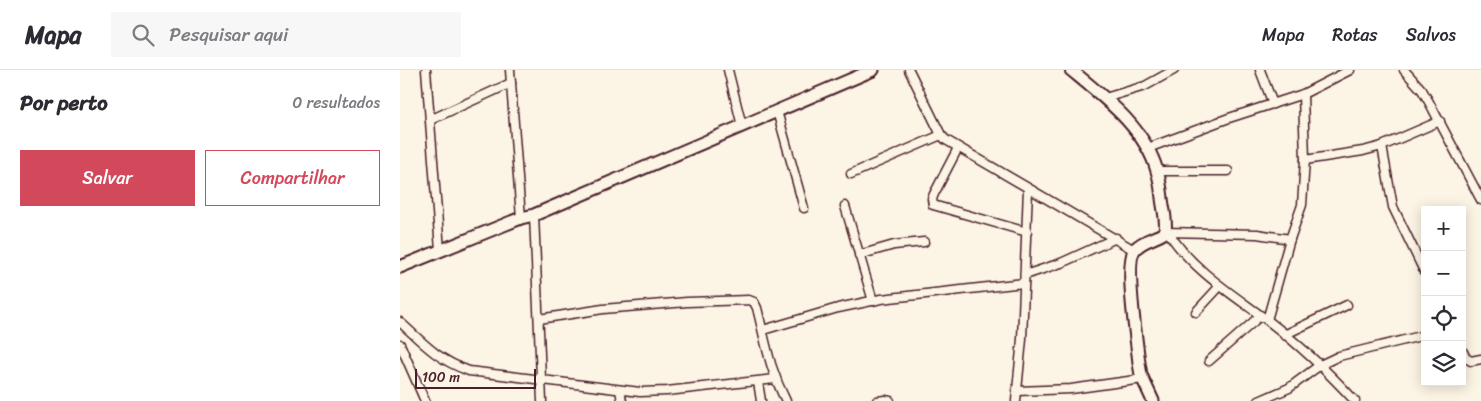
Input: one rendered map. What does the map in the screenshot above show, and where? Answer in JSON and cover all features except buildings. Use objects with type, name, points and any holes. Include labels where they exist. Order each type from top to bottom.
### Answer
[{"type":"street","points":[[426,70],[440,250]]},
{"type":"street","points":[[510,70],[521,218]]},
{"type":"street","points":[[728,70],[742,126]]},
{"type":"street","points":[[400,267],[521,218],[534,215],[873,70]]},
{"type":"street","points":[[909,70],[941,135],[958,148],[1134,250]]},
{"type":"street","points":[[1072,70],[1105,98],[1133,127],[1148,148],[1157,170],[1167,232],[1192,262],[1320,365],[1355,401]]},
{"type":"street","points":[[1105,98],[1145,86],[1174,70]]},
{"type":"street","points":[[1260,70],[1274,104]]},
{"type":"street","points":[[1148,148],[1210,124],[1303,94],[1350,70]]},
{"type":"street","points":[[1404,70],[1422,90],[1481,200]]},
{"type":"street","points":[[430,120],[511,83]]},
{"type":"street","points":[[1209,361],[1263,318],[1302,205],[1305,160],[1303,94]]},
{"type":"street","points":[[777,111],[804,208]]},
{"type":"street","points":[[1305,160],[1363,151],[1382,146],[1440,121]]},
{"type":"street","points":[[851,174],[941,135]]},
{"type":"street","points":[[1382,146],[1393,207],[1421,265]]},
{"type":"street","points":[[958,148],[934,194],[933,204],[1027,232]]},
{"type":"street","points":[[1157,170],[1228,171]]},
{"type":"street","points":[[1016,401],[1022,339],[1028,189]]},
{"type":"street","points":[[845,206],[873,301]]},
{"type":"street","points":[[534,215],[542,401]]},
{"type":"street","points":[[1153,401],[1143,379],[1139,363],[1130,268],[1134,250],[1142,243],[1167,232],[1257,234],[1290,239]]},
{"type":"street","points":[[1025,275],[1075,257],[1116,238]]},
{"type":"street","points":[[859,255],[894,245],[924,242]]},
{"type":"street","points":[[763,330],[800,318],[873,301],[1024,283]]},
{"type":"street","points":[[1196,312],[1220,286]]},
{"type":"street","points":[[539,318],[603,309],[687,302],[749,300],[754,302],[757,308],[763,330],[766,353],[775,379],[786,401]]},
{"type":"street","points":[[1284,335],[1347,305]]},
{"type":"street","points":[[400,322],[430,352],[459,368],[469,371],[620,390],[667,391],[775,379]]},
{"type":"street","points":[[1259,401],[1289,388],[1320,365],[1340,356],[1421,336]]},
{"type":"street","points":[[400,344],[425,401]]},
{"type":"street","points":[[1466,358],[1471,361],[1481,359]]},
{"type":"street","points":[[1017,391],[1072,389],[1143,379]]},
{"type":"street","points":[[758,382],[761,401]]},
{"type":"street","points":[[620,390],[622,401]]},
{"type":"street","points":[[876,401],[890,401]]}]
